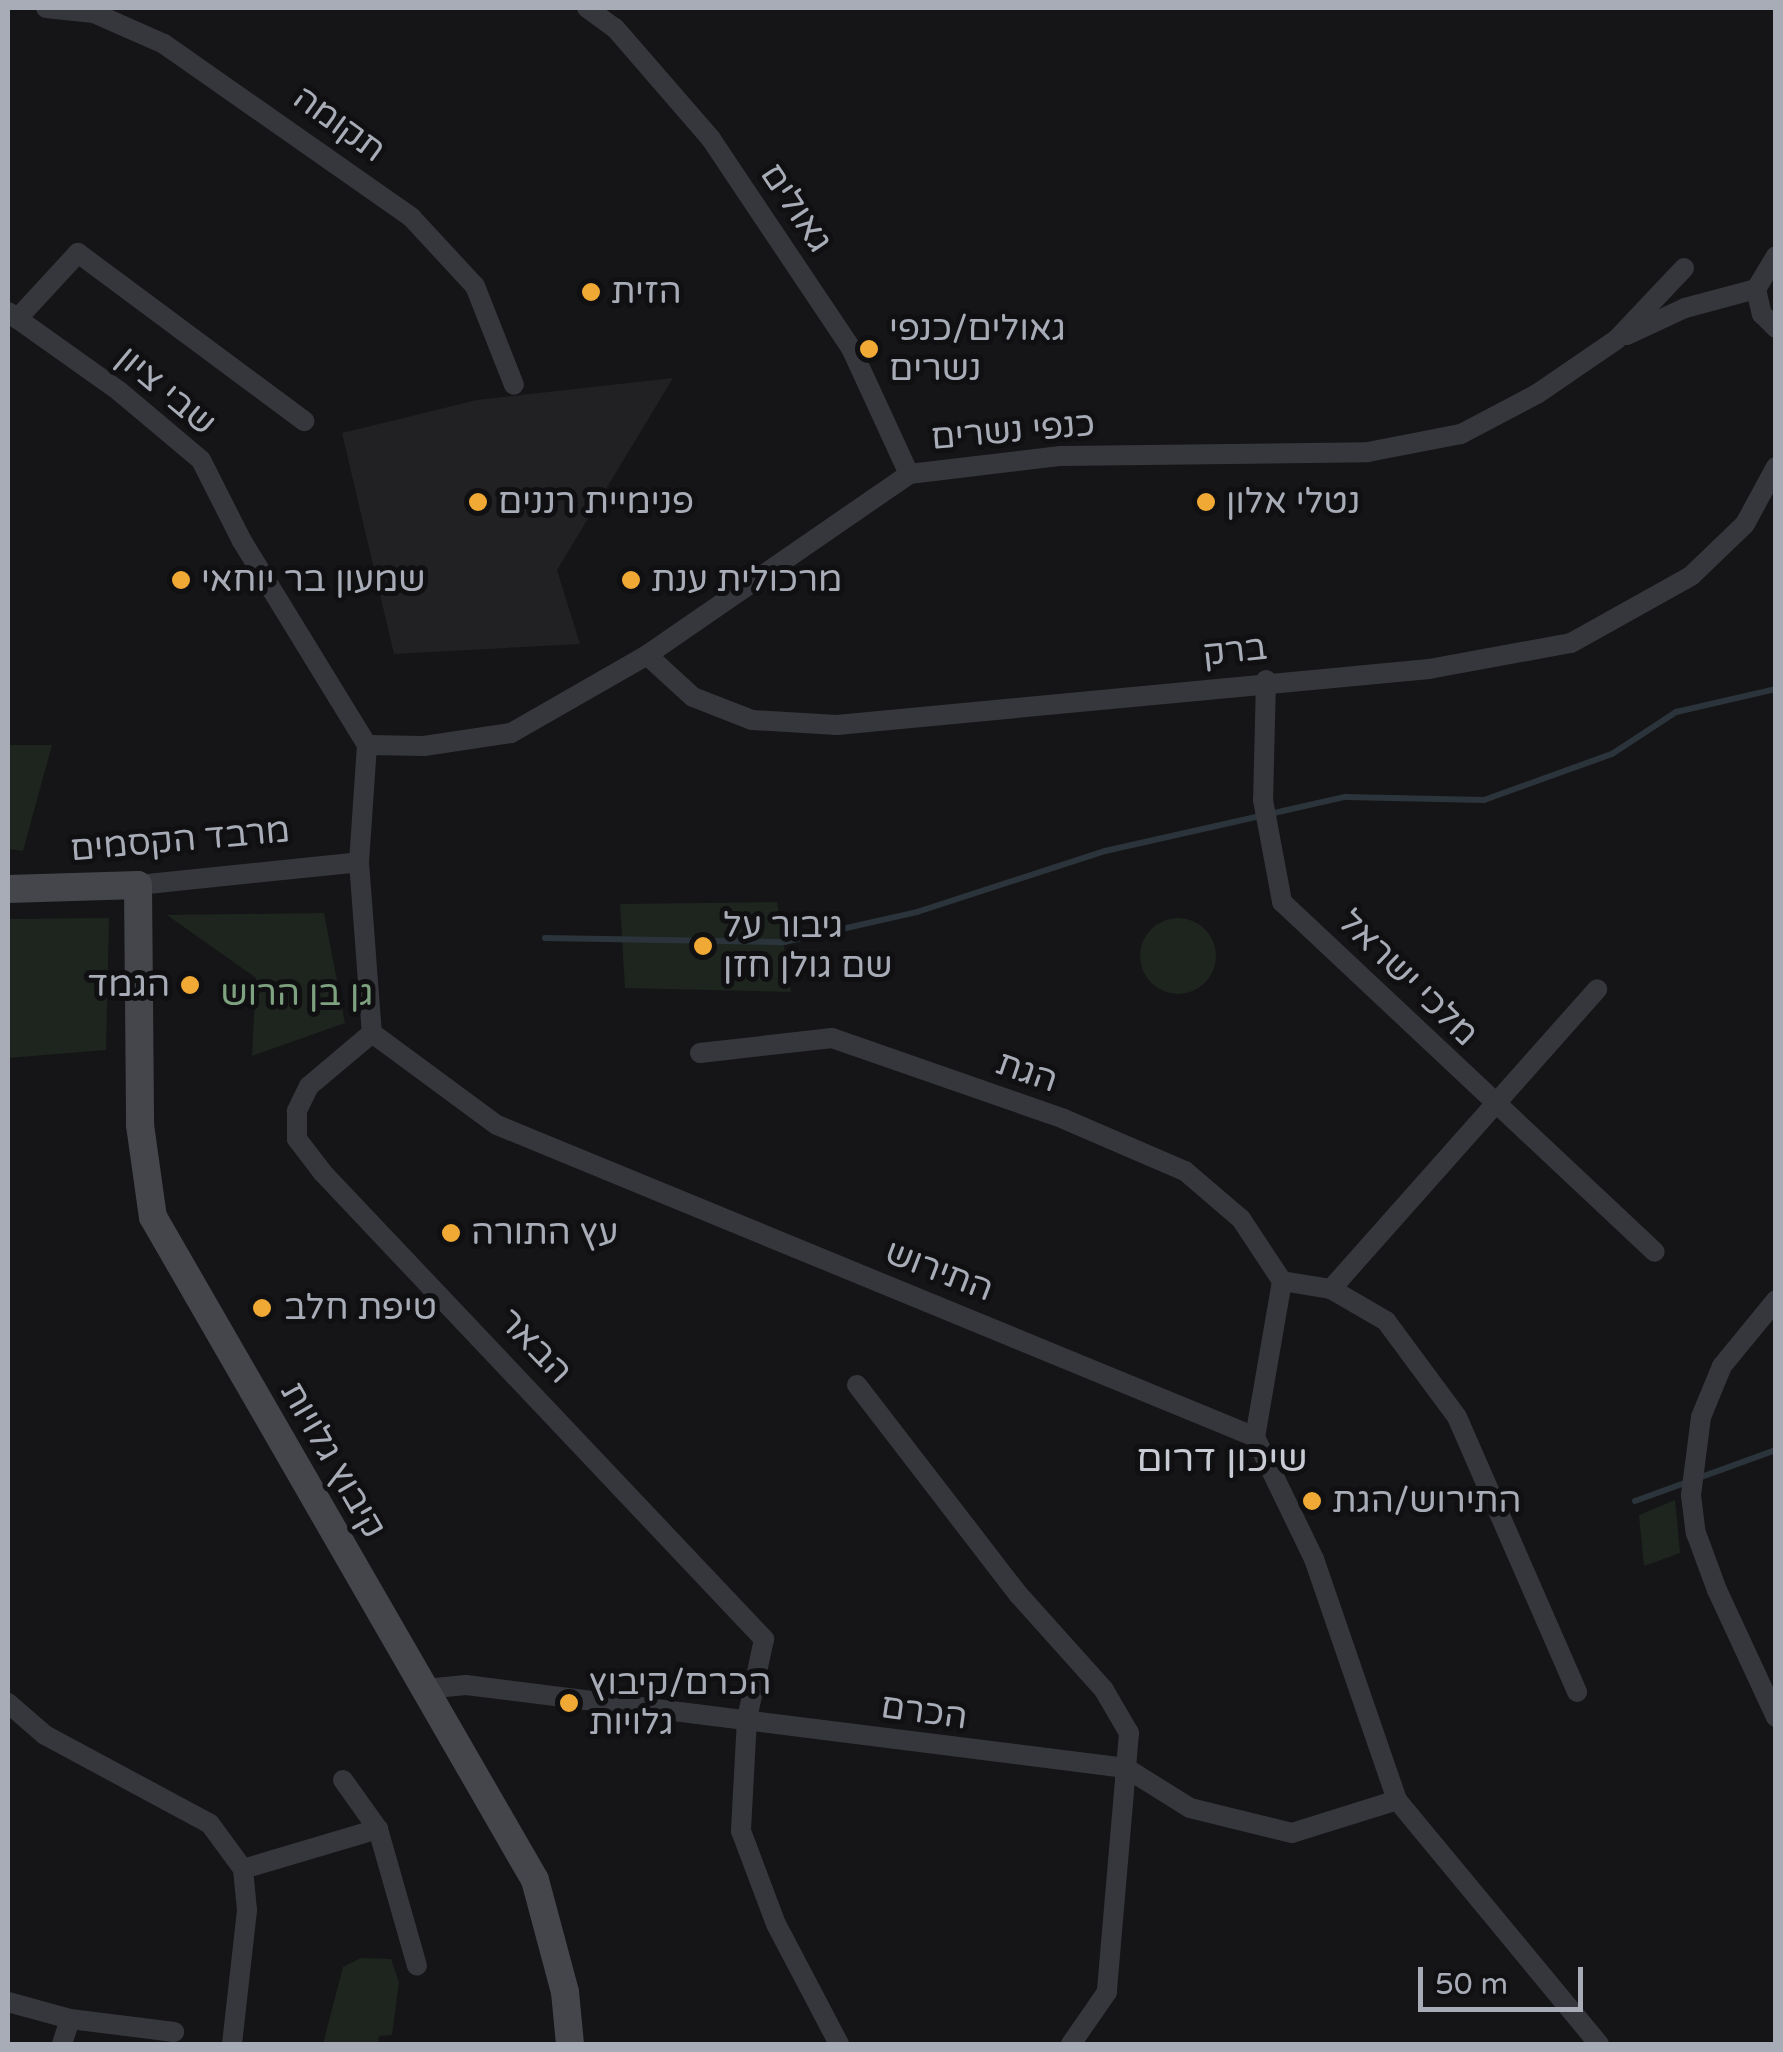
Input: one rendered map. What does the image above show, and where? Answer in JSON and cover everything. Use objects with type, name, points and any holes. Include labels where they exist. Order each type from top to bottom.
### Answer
[{"type":"street","name":"תקומה","points":[[46,8],[94,13],[164,44],[411,218],[475,286],[514,385]]},
{"type":"street","name":"גאולים","points":[[587,8],[614,28],[711,140],[851,348],[908,474]]},
{"type":"street","name":"שבי ציון","points":[[304,422],[78,253],[12,316],[119,390],[202,460],[242,541],[367,745]]},
{"type":"street","points":[[1616,340],[1684,308],[1756,289],[1776,256]]},
{"type":"street","name":"כנפי נשרים","points":[[367,745],[424,746],[511,734],[647,655],[908,474],[1061,456],[1368,452],[1461,434],[1537,394],[1616,340],[1684,268]]},
{"type":"street","points":[[1756,289],[1762,314],[1776,328]]},
{"type":"street","name":"ברק","points":[[647,655],[693,698],[752,720],[837,725],[1266,680],[1429,668],[1571,644],[1691,576],[1745,524],[1776,466]]},
{"type":"street","name":"מלכי ישראל","points":[[1266,680],[1263,800],[1282,902],[1654,1252]]},
{"type":"street","points":[[367,745],[359,862],[372,1034]]},
{"type":"street","name":"מרבד הקסמים","points":[[8,889],[138,885],[359,862]]},
{"type":"street","name":"קיבוץ גלויות","points":[[138,885],[140,1124],[153,1218],[534,1880],[565,1992],[570,2044]]},
{"type":"street","points":[[1331,1289],[1491,1102],[1598,989]]},
{"type":"street","name":"התירוש","points":[[372,1034],[497,1125],[1255,1436]]},
{"type":"street","name":"הבאר","points":[[372,1034],[309,1086],[297,1111],[298,1139],[322,1173],[764,1639],[747,1719]]},
{"type":"street","name":"הגת","points":[[700,1053],[832,1038],[1064,1118],[1185,1171],[1241,1219],[1282,1281]]},
{"type":"street","points":[[1578,1692],[1458,1418],[1386,1321],[1331,1289],[1282,1281],[1255,1436],[1314,1558],[1397,1800],[1599,2044]]},
{"type":"street","points":[[1776,1300],[1722,1366],[1701,1417],[1691,1495],[1696,1533],[1717,1590],[1776,1717]]},
{"type":"street","points":[[857,1386],[1018,1594],[1104,1690],[1129,1733],[1107,1992],[1071,2044]]},
{"type":"street","name":"הכרם","points":[[425,1690],[466,1684],[1126,1768],[1190,1808],[1292,1833],[1397,1800]]},
{"type":"street","points":[[8,1703],[45,1735],[210,1824],[243,1869],[246,1910],[232,2044]]},
{"type":"street","points":[[747,1719],[741,1832],[776,1924],[839,2044]]},
{"type":"street","points":[[343,1780],[378,1829],[418,1966]]},
{"type":"street","points":[[243,1869],[378,1829]]},
{"type":"street","points":[[8,2002],[70,2019],[174,2032]]},
{"type":"street","points":[[62,2044],[70,2019]]},
{"type":"shaded area","name":"פנימיית רננים","points":[[673,378],[557,570],[580,644],[394,654],[342,433],[477,400]]},
{"type":"green space","points":[[8,745],[52,745],[23,851],[8,849]]},
{"type":"green space","name":"גיבור על שם גולן חזן","points":[[777,902],[791,992],[625,988],[620,904]]},
{"type":"green space","name":"גן בן הרוש","points":[[324,913],[345,1023],[252,1056],[256,978],[167,915]]},
{"type":"green space","points":[[109,918],[106,1050],[8,1058],[8,919]]},
{"type":"green space","points":[[1178,918],[1193,920],[1205,929],[1214,941],[1214,971],[1205,983],[1193,992],[1178,994],[1163,992],[1151,983],[1142,971],[1140,956],[1142,941],[1151,929],[1163,920]]},
{"type":"green space","points":[[1675,1500],[1680,1553],[1644,1566],[1639,1515]]},
{"type":"green space","points":[[361,1958],[391,1959],[399,1982],[392,2035],[379,2036],[378,2044],[323,2044],[343,1967]]},
{"type":"waterway","points":[[545,938],[784,942],[917,912],[1105,851],[1345,797],[1484,800],[1612,754],[1676,712],[1776,689]]},
{"type":"waterway","points":[[1635,1501],[1776,1450]]},
{"type":"place","name":"הזית","points":[[591,292]]},
{"type":"place","name":"גאולים/כנפי נשרים","points":[[869,349]]},
{"type":"place","name":"פנימיית רננים","points":[[478,502]]},
{"type":"place","name":"נטלי אלון","points":[[1206,502]]},
{"type":"place","name":"שמעון בר יוחאי","points":[[181,580]]},
{"type":"place","name":"מרכולית ענת","points":[[631,580]]},
{"type":"place","name":"גיבור על שם גולן חזן","points":[[703,946]]},
{"type":"place","name":"הגמד","points":[[190,985]]},
{"type":"place","name":"עץ התורה","points":[[451,1233]]},
{"type":"place","name":"טיפת חלב","points":[[262,1308]]},
{"type":"place","name":"התירוש/הגת","points":[[1312,1501]]},
{"type":"place","name":"הכרם/קיבוץ גלויות","points":[[569,1703]]},
{"type":"district","name":"שיכון דרום","points":[[1222,1460]]}]
